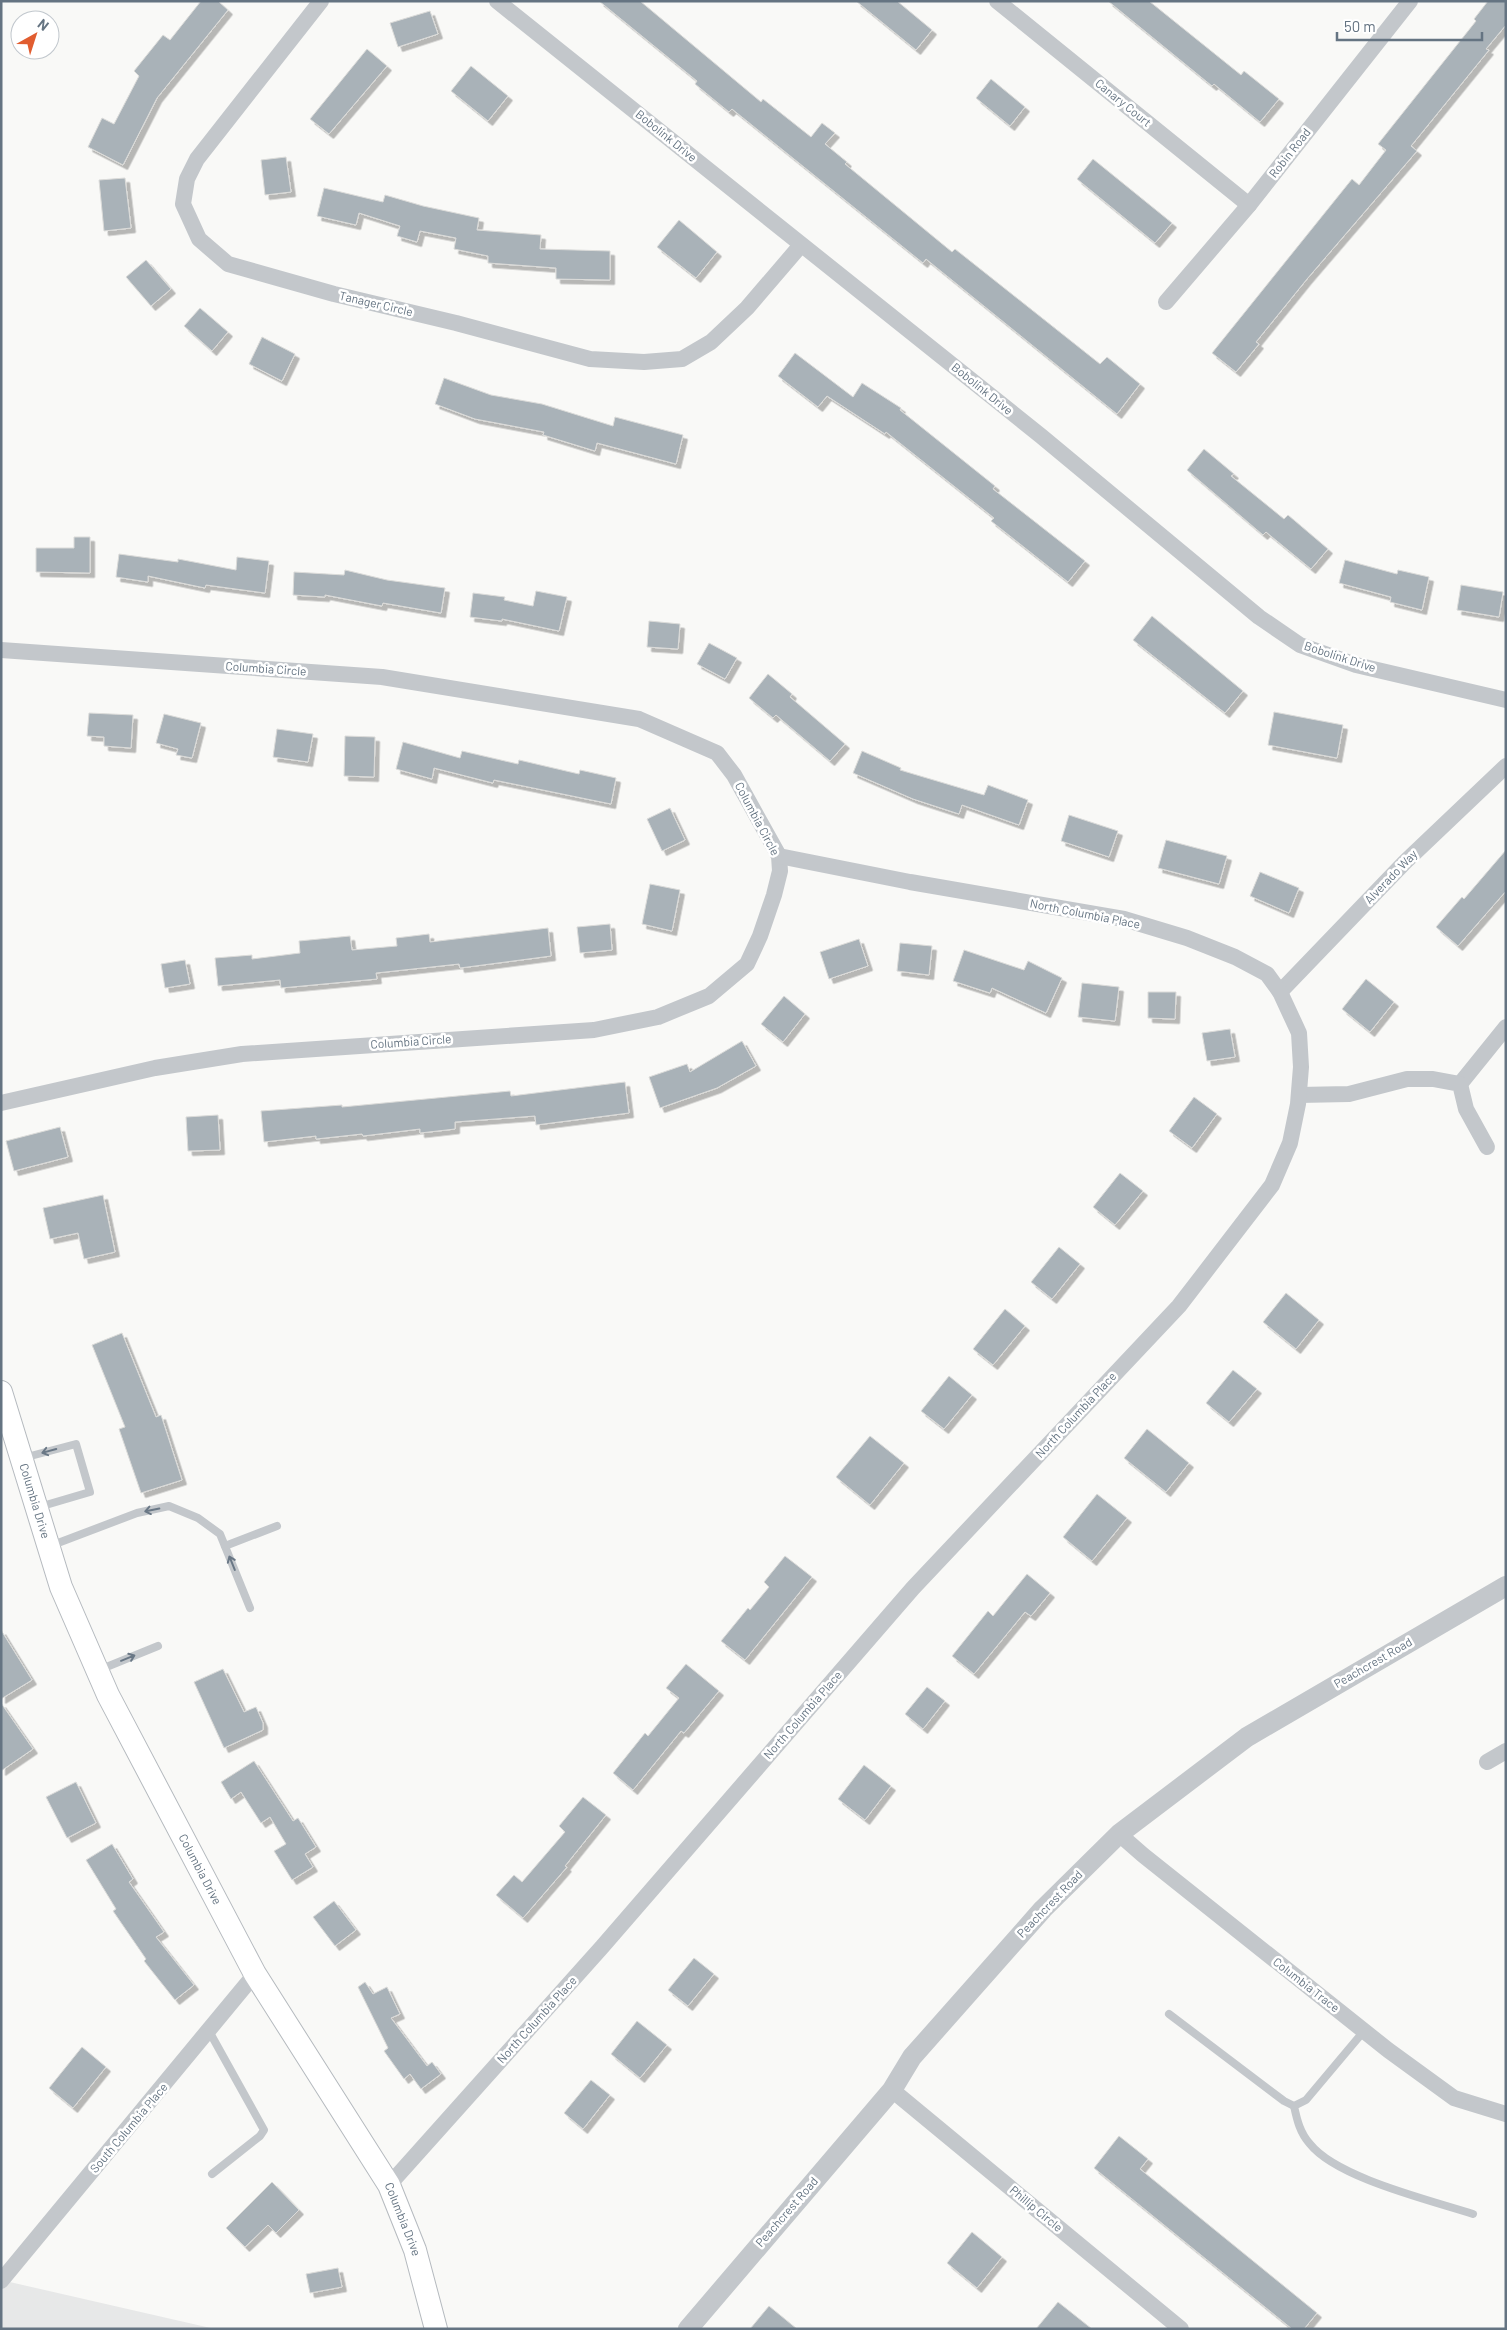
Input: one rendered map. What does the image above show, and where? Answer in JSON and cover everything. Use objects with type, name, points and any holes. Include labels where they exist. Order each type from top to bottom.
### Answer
[{"type":"main road","name":"Columbia Drive","points":[[1,1393],[61,1587],[108,1695],[255,1974],[389,2185],[415,2250],[436,2329]]},
{"type":"street","name":"Tanager Circle","points":[[321,1],[197,159],[187,179],[183,204],[199,239],[228,264],[334,294],[456,323],[590,359],[644,362],[682,360],[711,342],[747,308],[801,245]]},
{"type":"street","name":"Bobolink Drive","points":[[497,1],[1041,436],[1259,616],[1300,645],[1356,665],[1506,700]]},
{"type":"street","name":"Canary Court","points":[[996,1],[1249,205]]},
{"type":"street","name":"Robin Road","points":[[1166,302],[1249,205],[1410,1]]},
{"type":"street","name":"Columbia Circle","points":[[1,650],[382,678],[639,719],[717,753],[734,775],[779,856],[780,871],[760,936],[747,964],[709,996],[658,1017],[594,1030],[242,1054],[154,1068],[1,1103]]},
{"type":"street","name":"Alverado Way","points":[[1280,992],[1405,862],[1506,766]]},
{"type":"street","name":"North Columbia Place","points":[[389,2185],[602,1947],[913,1588],[1180,1306],[1272,1185],[1290,1143],[1299,1095],[1301,1067],[1299,1033],[1280,992],[1267,974],[1235,957],[1187,938],[1124,919],[910,882],[779,856]]},
{"type":"street","points":[[1460,1084],[1506,1027]]},
{"type":"street","points":[[1299,1095],[1349,1094],[1408,1079],[1433,1079],[1460,1084]]},
{"type":"street","points":[[1460,1084],[1466,1109],[1487,1147]]},
{"type":"street","name":"Peachcrest Road","points":[[688,2329],[892,2090],[912,2057],[1043,1908],[1119,1834],[1247,1737],[1506,1586]]},
{"type":"street","points":[[1487,1762],[1506,1751]]},
{"type":"street","name":"Columbia Trace","points":[[1119,1834],[1364,2031],[1454,2098],[1506,2114]]},
{"type":"street","name":"South Columbia Place","points":[[1,2280],[255,1974]]},
{"type":"street","name":"Phillip Circle","points":[[892,2090],[1181,2329]]},
{"type":"lane","points":[[22,1458],[76,1444],[90,1492],[37,1508]]},
{"type":"lane","points":[[49,1547],[137,1513],[169,1506],[198,1518],[220,1534],[250,1608]]},
{"type":"lane","points":[[225,1546],[277,1526]]},
{"type":"lane","points":[[98,1670],[158,1646]]},
{"type":"lane","points":[[1169,2014],[1284,2101],[1294,2106]]},
{"type":"lane","points":[[209,2031],[264,2130],[260,2136],[212,2174]]},
{"type":"lane","points":[[1294,2106],[1306,2100],[1364,2031]]},
{"type":"lane","points":[[1294,2106],[1298,2126],[1310,2144],[1325,2159],[1372,2182],[1473,2214]]},
{"type":"shaded area","points":[[1,2280],[215,2329],[1,2329]]},
{"type":"building","points":[[201,1],[218,1],[228,10],[157,98],[123,165],[88,147],[102,118],[114,124],[139,76],[134,71],[163,35],[170,40]]},
{"type":"building","points":[[599,1],[640,1],[761,102],[763,99],[811,137],[822,123],[835,133],[825,144],[847,162],[845,164],[952,252],[955,249],[1100,364],[1107,357],[1140,384],[1117,414],[926,259],[923,263],[732,109],[729,112],[695,84],[697,81]]},
{"type":"building","points":[[856,1],[897,1],[932,30],[916,50]]},
{"type":"building","points":[[1108,1],[1149,1],[1241,75],[1244,71],[1279,99],[1260,122],[1214,84],[1212,86]]},
{"type":"building","points":[[1488,1],[1506,1],[1506,25],[1486,49],[1489,50],[1411,146],[1417,151],[1307,279],[1256,342],[1259,344],[1236,372],[1212,353],[1352,179],[1359,185],[1386,150],[1378,144],[1476,21],[1474,19]]},
{"type":"building","points":[[430,11],[438,34],[398,47],[390,23]]},
{"type":"building","points":[[367,49],[387,66],[329,134],[310,119]]},
{"type":"building","points":[[471,66],[508,96],[488,121],[451,91]]},
{"type":"building","points":[[991,79],[1025,107],[1010,126],[976,98]]},
{"type":"building","points":[[286,157],[291,192],[265,195],[261,160]]},
{"type":"building","points":[[1093,159],[1172,223],[1155,243],[1077,179]]},
{"type":"building","points":[[125,178],[131,228],[104,231],[99,180]]},
{"type":"building","points":[[324,188],[383,202],[385,195],[423,206],[479,218],[477,230],[541,235],[540,249],[610,251],[610,280],[556,279],[556,268],[488,263],[488,256],[454,249],[456,238],[420,231],[417,242],[397,236],[400,226],[359,213],[356,225],[317,216]]},
{"type":"building","points":[[679,220],[717,252],[696,278],[657,247]]},
{"type":"building","points":[[146,260],[171,289],[151,306],[126,277]]},
{"type":"building","points":[[200,308],[228,332],[212,351],[184,326]]},
{"type":"building","points":[[262,337],[295,354],[282,381],[249,364]]},
{"type":"building","points":[[795,353],[853,397],[862,383],[901,408],[900,410],[995,486],[993,489],[1085,561],[1068,582],[991,521],[994,518],[886,432],[885,434],[827,396],[818,407],[778,376]]},
{"type":"building","points":[[444,378],[491,395],[542,404],[613,426],[615,417],[683,435],[676,464],[597,443],[595,451],[543,435],[544,432],[475,419],[435,404]]},
{"type":"building","points":[[1204,449],[1234,474],[1231,476],[1284,519],[1288,515],[1328,549],[1311,569],[1266,532],[1263,535],[1187,470]]},
{"type":"building","points":[[74,537],[90,537],[90,573],[36,572],[36,548],[74,548]]},
{"type":"building","points":[[119,554],[178,562],[178,559],[236,570],[237,557],[269,561],[265,593],[206,585],[205,588],[148,576],[148,582],[116,577]]},
{"type":"building","points":[[1345,560],[1397,574],[1398,570],[1429,577],[1422,610],[1390,602],[1391,597],[1339,583]]},
{"type":"building","points":[[345,570],[387,580],[445,588],[441,613],[383,603],[382,606],[325,595],[325,597],[293,595],[294,572],[344,575]]},
{"type":"building","points":[[1461,585],[1503,592],[1499,617],[1457,610]]},
{"type":"building","points":[[536,591],[567,597],[559,631],[502,619],[502,621],[470,617],[473,593],[505,597],[504,600],[533,606]]},
{"type":"building","points":[[1152,616],[1243,691],[1225,713],[1133,640]]},
{"type":"building","points":[[649,621],[680,624],[678,649],[647,647]]},
{"type":"building","points":[[709,643],[737,658],[725,679],[697,664]]},
{"type":"building","points":[[768,674],[792,694],[790,697],[845,744],[830,761],[776,715],[773,718],[749,698]]},
{"type":"building","points":[[1274,712],[1343,725],[1337,758],[1268,745]]},
{"type":"building","points":[[89,713],[133,715],[131,748],[104,746],[104,737],[87,736]]},
{"type":"building","points":[[164,714],[201,723],[192,758],[176,755],[178,749],[156,743]]},
{"type":"building","points":[[277,729],[313,734],[308,762],[273,757]]},
{"type":"building","points":[[345,736],[375,737],[374,777],[344,776]]},
{"type":"building","points":[[403,742],[460,758],[462,751],[518,764],[519,760],[579,774],[580,770],[616,778],[611,804],[494,780],[493,783],[434,768],[432,779],[396,769]]},
{"type":"building","points":[[862,751],[901,768],[900,770],[984,795],[988,785],[1028,800],[1019,825],[962,805],[959,814],[913,799],[853,773]]},
{"type":"building","points":[[670,808],[685,840],[662,851],[647,819]]},
{"type":"building","points":[[1069,815],[1118,831],[1109,857],[1061,841]]},
{"type":"building","points":[[1166,840],[1227,856],[1219,884],[1158,868]]},
{"type":"building","points":[[1506,850],[1506,891],[1458,946],[1436,927],[1462,897],[1464,899]]},
{"type":"building","points":[[1260,872],[1299,888],[1289,913],[1250,896]]},
{"type":"building","points":[[650,884],[680,890],[672,931],[642,924]]},
{"type":"building","points":[[610,924],[612,950],[580,953],[577,927]]},
{"type":"building","points":[[548,928],[551,956],[460,968],[459,964],[376,973],[377,979],[281,988],[280,980],[218,986],[215,958],[252,955],[252,959],[300,953],[299,941],[350,936],[352,950],[397,946],[396,938],[429,934],[430,942]]},
{"type":"building","points":[[859,939],[868,966],[829,979],[820,952]]},
{"type":"building","points":[[900,943],[932,946],[929,975],[897,971]]},
{"type":"building","points":[[964,950],[1024,970],[1028,961],[1062,978],[1046,1013],[992,988],[990,993],[953,981]]},
{"type":"building","points":[[185,960],[190,984],[165,988],[161,964]]},
{"type":"building","points":[[1366,979],[1394,1002],[1370,1032],[1342,1009]]},
{"type":"building","points":[[1082,983],[1119,987],[1115,1021],[1078,1017]]},
{"type":"building","points":[[1148,992],[1176,992],[1175,1019],[1148,1018]]},
{"type":"building","points":[[784,996],[805,1014],[783,1042],[761,1024]]},
{"type":"building","points":[[1230,1029],[1235,1057],[1207,1061],[1202,1033]]},
{"type":"building","points":[[742,1041],[756,1066],[717,1088],[660,1108],[649,1077],[687,1064],[690,1072]]},
{"type":"building","points":[[625,1082],[629,1113],[536,1125],[535,1116],[455,1122],[455,1129],[420,1133],[420,1129],[363,1136],[362,1134],[316,1139],[316,1136],[264,1142],[261,1111],[342,1105],[342,1107],[510,1091],[511,1096]]},
{"type":"building","points":[[1194,1097],[1217,1114],[1192,1148],[1169,1131]]},
{"type":"building","points":[[218,1115],[220,1150],[188,1151],[186,1117]]},
{"type":"building","points":[[60,1127],[68,1157],[14,1171],[6,1141]]},
{"type":"building","points":[[1120,1173],[1143,1191],[1115,1225],[1093,1207]]},
{"type":"building","points":[[103,1195],[115,1252],[84,1259],[78,1233],[50,1239],[43,1208]]},
{"type":"building","points":[[1059,1247],[1080,1264],[1052,1299],[1031,1282]]},
{"type":"building","points":[[1286,1293],[1319,1320],[1296,1349],[1263,1322]]},
{"type":"building","points":[[1005,1309],[1025,1326],[993,1365],[973,1349]]},
{"type":"building","points":[[122,1333],[156,1417],[161,1415],[182,1480],[141,1493],[119,1429],[125,1427],[92,1345]]},
{"type":"building","points":[[1233,1370],[1257,1389],[1229,1422],[1206,1403]]},
{"type":"building","points":[[949,1376],[972,1395],[944,1429],[921,1411]]},
{"type":"building","points":[[1147,1429],[1189,1463],[1166,1492],[1124,1458]]},
{"type":"building","points":[[870,1436],[904,1463],[870,1505],[836,1477]]},
{"type":"building","points":[[1097,1494],[1127,1518],[1092,1561],[1063,1537]]},
{"type":"building","points":[[785,1556],[812,1577],[745,1660],[721,1641],[748,1608],[750,1610],[769,1587],[764,1582]]},
{"type":"building","points":[[1027,1574],[1050,1593],[1031,1616],[1025,1612],[974,1674],[952,1656],[988,1611],[993,1616]]},
{"type":"building","points":[[1,1630],[32,1680],[1,1699]]},
{"type":"building","points":[[686,1664],[719,1691],[684,1733],[681,1731],[633,1790],[613,1773],[645,1733],[648,1736],[679,1698],[666,1688]]},
{"type":"building","points":[[223,1669],[244,1712],[256,1707],[263,1723],[263,1730],[224,1748],[194,1682]]},
{"type":"building","points":[[927,1687],[945,1701],[923,1729],[905,1714]]},
{"type":"building","points":[[1,1703],[33,1749],[1,1771]]},
{"type":"building","points":[[254,1761],[293,1821],[298,1818],[316,1847],[305,1854],[313,1867],[292,1880],[274,1851],[286,1844],[270,1817],[261,1823],[241,1792],[231,1799],[221,1782]]},
{"type":"building","points":[[864,1765],[891,1786],[865,1820],[838,1799]]},
{"type":"building","points":[[76,1782],[96,1823],[67,1838],[46,1797]]},
{"type":"building","points":[[583,1797],[606,1815],[565,1866],[567,1867],[523,1918],[496,1895],[514,1875],[522,1882],[565,1832],[559,1826]]},
{"type":"building","points":[[112,1844],[133,1879],[129,1882],[164,1932],[156,1937],[194,1985],[175,2000],[144,1961],[146,1959],[113,1911],[116,1909],[86,1860]]},
{"type":"building","points":[[334,1901],[356,1930],[335,1946],[313,1917]]},
{"type":"building","points":[[694,1958],[714,1974],[688,2006],[668,1990]]},
{"type":"building","points":[[365,1982],[373,1994],[387,1987],[400,2014],[391,2018],[427,2066],[432,2062],[441,2074],[421,2089],[410,2074],[404,2079],[384,2051],[388,2048],[358,1987]]},
{"type":"building","points":[[637,2021],[667,2045],[640,2078],[611,2054]]},
{"type":"building","points":[[82,2047],[106,2067],[73,2108],[49,2088]]},
{"type":"building","points":[[591,2080],[610,2095],[583,2129],[564,2113]]},
{"type":"building","points":[[1119,2136],[1148,2159],[1140,2169],[1317,2313],[1304,2329],[1292,2329],[1094,2168]]},
{"type":"building","points":[[272,2182],[299,2210],[276,2233],[268,2225],[245,2247],[226,2228]]},
{"type":"building","points":[[972,2232],[1002,2257],[977,2288],[947,2263]]},
{"type":"building","points":[[338,2268],[342,2287],[310,2293],[306,2274]]},
{"type":"building","points":[[1058,2302],[1092,2329],[1036,2329]]},
{"type":"building","points":[[769,2306],[797,2329],[750,2329]]}]
